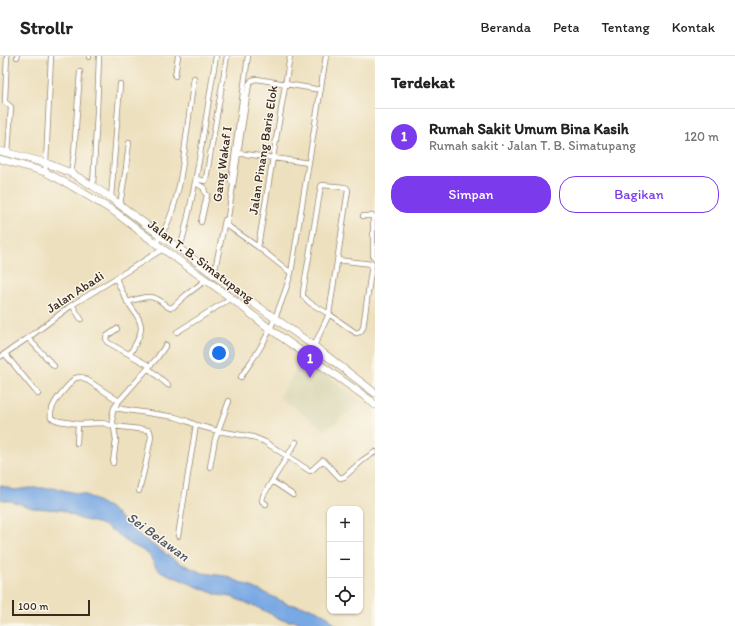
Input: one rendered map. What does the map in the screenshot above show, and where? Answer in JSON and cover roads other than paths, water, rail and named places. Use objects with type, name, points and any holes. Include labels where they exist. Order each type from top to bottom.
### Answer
[{"type":"main road","name":"Jalan T. B. Simatupang","points":[[0,151],[46,163],[71,173],[93,186],[314,346],[375,393]]},
{"type":"main road","name":"Jalan T. B. Simatupang","points":[[0,159],[45,172],[76,188],[115,212],[231,298],[270,329],[375,405]]},
{"type":"street","points":[[7,56],[5,102],[11,107],[8,153]]},
{"type":"street","points":[[45,172],[51,56]]},
{"type":"street","points":[[93,186],[98,112],[99,56]]},
{"type":"street","points":[[175,76],[178,56]]},
{"type":"street","points":[[180,249],[196,181],[216,56]]},
{"type":"street","points":[[196,181],[205,181],[206,179],[227,56]]},
{"type":"street","name":"Gang Wakaf I","points":[[214,275],[224,224],[248,56]]},
{"type":"street","name":"Jalan Pinang Baris Elok","points":[[258,247],[290,56]]},
{"type":"street","points":[[241,377],[260,348],[275,319],[291,274],[326,56]]},
{"type":"street","points":[[71,173],[74,153],[80,72]]},
{"type":"street","points":[[156,243],[161,236],[174,208],[182,173],[194,78]]},
{"type":"street","points":[[291,274],[258,247],[229,228],[227,223],[249,84],[254,79],[257,79],[321,90]]},
{"type":"street","points":[[111,198],[120,84]]},
{"type":"street","points":[[120,205],[129,143]]},
{"type":"street","points":[[238,153],[309,163]]},
{"type":"street","points":[[196,181],[204,188],[207,195],[201,222]]},
{"type":"street","points":[[314,346],[329,314],[337,260],[348,190],[344,187],[322,185],[303,296],[310,303],[329,314],[356,333],[360,332],[363,328],[372,264],[337,260]]},
{"type":"street","points":[[363,216],[374,216],[373,256],[375,258]]},
{"type":"street","name":"Jalan Abadi","points":[[0,357],[72,305],[163,248]]},
{"type":"street","points":[[116,278],[127,302],[138,319],[141,329],[130,354]]},
{"type":"street","points":[[127,302],[152,297],[170,308],[206,280]]},
{"type":"street","points":[[177,332],[231,298]]},
{"type":"street","points":[[72,305],[81,319]]},
{"type":"street","points":[[117,329],[107,336],[107,342],[130,354],[149,367],[168,385]]},
{"type":"street","points":[[28,338],[54,366]]},
{"type":"street","points":[[113,463],[116,440],[112,416],[114,408],[157,358],[166,344]]},
{"type":"street","points":[[5,354],[38,394]]},
{"type":"street","points":[[119,401],[84,378],[75,378],[62,392],[50,415],[54,420],[78,424],[103,423],[113,426],[150,431],[151,437],[139,492]]},
{"type":"street","points":[[210,467],[212,449],[229,401]]},
{"type":"street","points":[[114,408],[175,417],[218,431],[253,437],[266,442],[310,471],[322,460],[325,461],[339,477],[342,478],[375,452]]},
{"type":"street","points":[[77,443],[78,424]]},
{"type":"street","points":[[178,536],[196,425]]},
{"type":"street","points":[[266,504],[262,501],[262,498],[296,442]]},
{"type":"street","points":[[272,481],[294,495]]},
{"type":"water","name":"Sei Belawan","points":[[0,485],[14,490],[53,488],[86,495],[110,508],[144,539],[182,564],[203,573],[225,576],[288,604],[316,610],[326,615],[337,626],[308,626],[296,621],[282,620],[261,609],[232,597],[218,595],[205,590],[160,571],[149,555],[128,543],[115,532],[103,525],[80,519],[62,510],[33,508],[0,499]]},
{"type":"place","name":"Rumah Sakit Umum Bina Kasih","points":[[310,378]]}]
